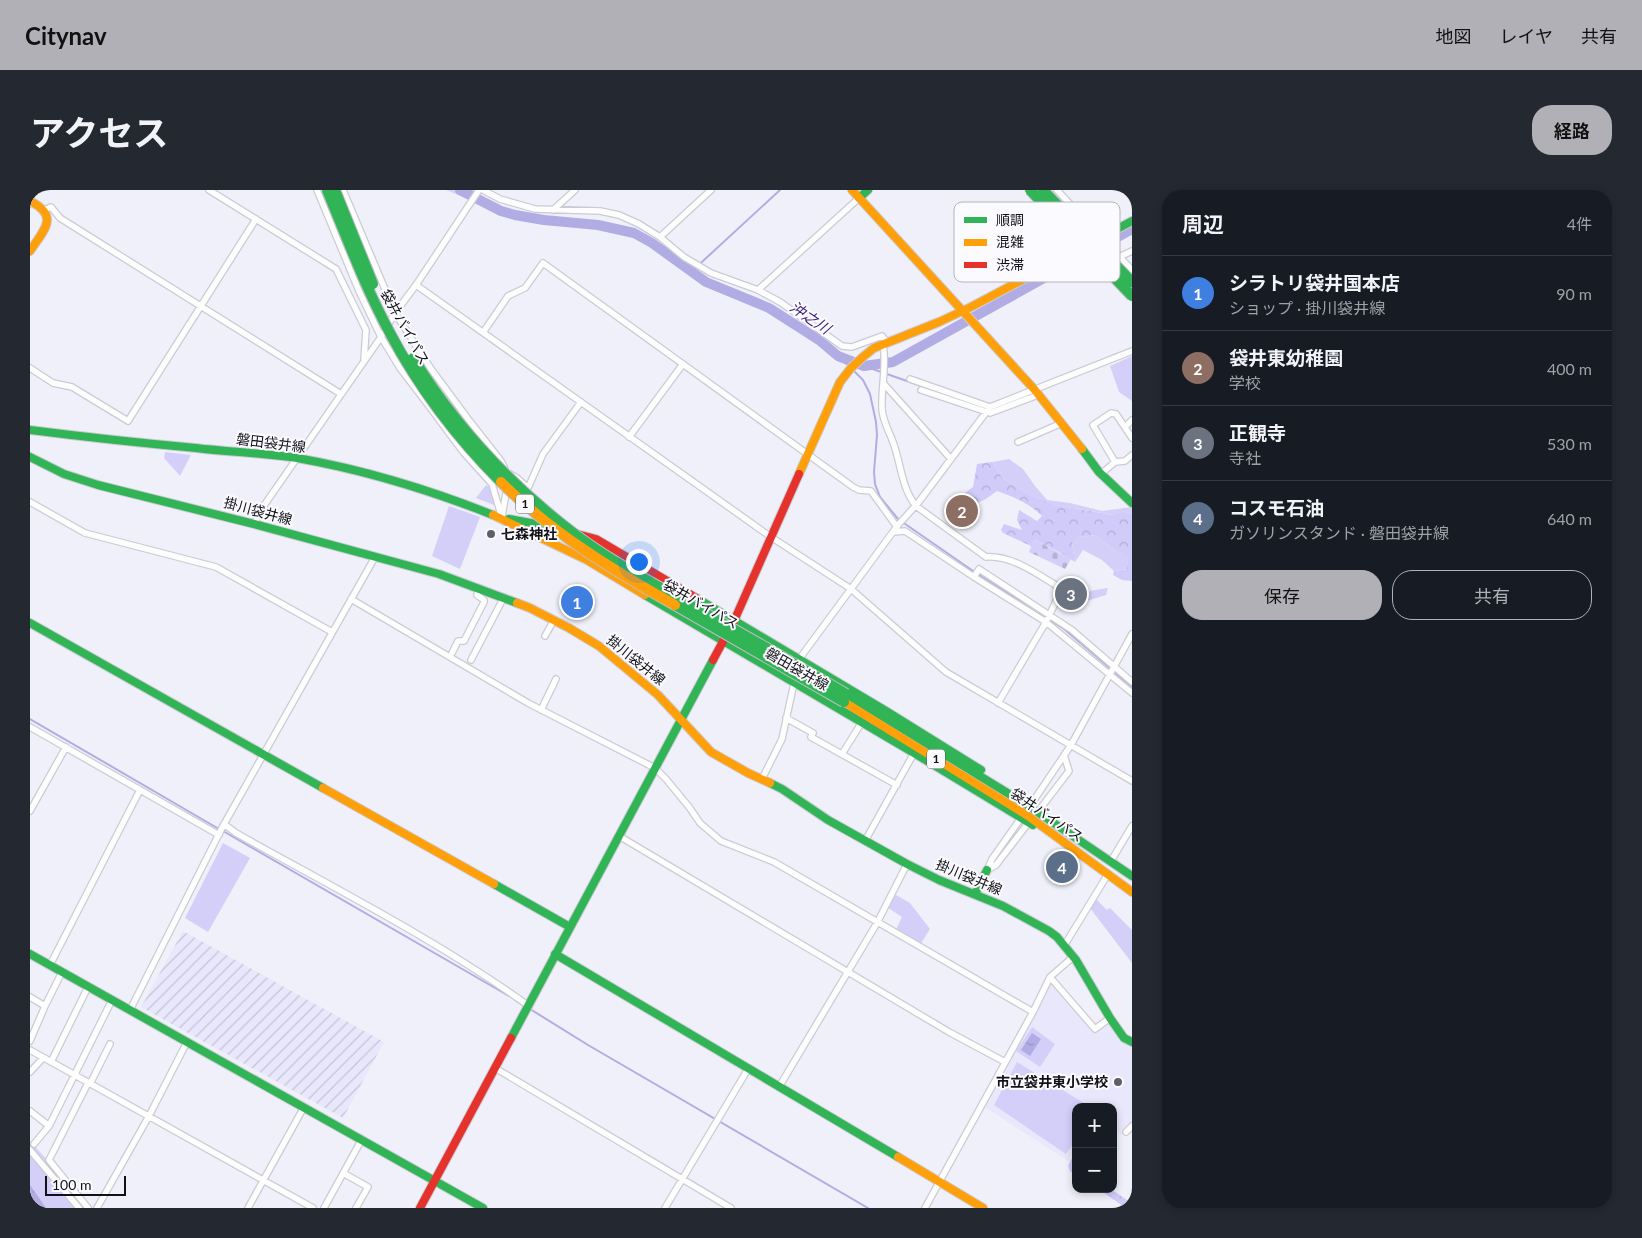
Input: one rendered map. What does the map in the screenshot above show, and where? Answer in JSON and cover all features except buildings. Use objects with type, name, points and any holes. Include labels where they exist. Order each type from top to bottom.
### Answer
[{"type":"main road","name":"袋井バイパス","points":[[327,190],[363,277],[415,376],[466,445],[540,517],[572,542],[615,570],[971,769],[1132,876]]},
{"type":"main road","name":"袋井バイパス","points":[[335,190],[369,275],[388,315],[419,369],[438,396],[474,440],[522,490],[578,536],[845,698],[1028,816],[1132,892]]},
{"type":"main road","points":[[868,190],[855,194],[1036,392],[1101,474],[1132,503]]},
{"type":"main road","points":[[1030,190],[1042,202]]},
{"type":"main road","points":[[1043,190],[1055,202]]},
{"type":"main road","points":[[30,200],[44,210],[47,214],[48,224],[30,251]]},
{"type":"main road","points":[[1120,226],[1132,220]]},
{"type":"main road","points":[[1120,270],[1132,282]]},
{"type":"main road","points":[[420,1208],[734,621],[840,382],[848,370],[864,355],[885,343],[949,317],[967,315],[1020,282]]},
{"type":"main road","points":[[1119,282],[1132,296]]},
{"type":"main road","name":"磐田袋井線","points":[[30,430],[128,442],[296,458],[361,471],[412,485],[502,518],[587,560],[794,684],[914,753],[1025,820],[1059,844],[1075,850]]},
{"type":"main road","name":"掛川袋井線","points":[[30,457],[64,474],[81,480],[254,524],[438,574],[504,597],[554,620],[598,646],[658,695],[711,752],[782,788],[828,820],[907,864],[939,880],[1003,906],[1049,930],[1073,957],[1124,1038],[1132,1042]]},
{"type":"main road","name":"磐田袋井線","points":[[502,518],[529,522],[596,539],[800,658],[947,748],[1036,806],[1076,837]]},
{"type":"main road","points":[[30,623],[570,927]]},
{"type":"main road","points":[[975,894],[987,870]]},
{"type":"main road","points":[[30,954],[435,1180],[477,1206]]},
{"type":"main road","points":[[556,954],[983,1208]]},
{"type":"street","points":[[208,190],[336,269],[366,330],[364,360]]},
{"type":"street","points":[[317,190],[381,337],[400,368],[428,406],[464,453],[492,484],[502,518]]},
{"type":"street","points":[[342,190],[395,313],[431,369],[501,461],[506,472],[507,487],[502,518]]},
{"type":"street","points":[[254,524],[265,504],[381,337],[395,313],[479,190]]},
{"type":"street","points":[[483,190],[500,199],[535,209],[600,211],[625,218],[660,237],[684,257],[711,273],[758,290],[797,314],[842,346],[852,347],[882,336],[885,343],[882,406],[884,421],[894,444],[909,498],[916,506],[986,557],[997,556],[1022,566],[1062,590],[998,703]]},
{"type":"street","points":[[553,210],[575,190]]},
{"type":"street","points":[[660,237],[712,190]]},
{"type":"street","points":[[1056,190],[1067,202]]},
{"type":"street","points":[[758,290],[855,194]]},
{"type":"street","points":[[44,210],[51,207],[60,218],[341,394]]},
{"type":"street","points":[[30,368],[53,383],[72,387],[128,421],[256,219]]},
{"type":"street","points":[[1120,257],[1132,251]]},
{"type":"street","points":[[1120,258],[1132,270]]},
{"type":"street","points":[[484,331],[508,296],[525,288],[543,263],[853,487],[859,490],[871,491],[896,528],[905,531],[1047,618],[1072,630],[1113,670],[1132,693]]},
{"type":"street","points":[[416,284],[771,537],[851,589],[946,672],[1132,781]]},
{"type":"street","points":[[921,390],[990,413],[1132,351]]},
{"type":"street","points":[[630,437],[683,364]]},
{"type":"street","points":[[910,379],[990,407],[1036,392]]},
{"type":"street","points":[[884,384],[951,459]]},
{"type":"street","points":[[506,472],[517,478],[528,488],[543,454],[581,402]]},
{"type":"street","points":[[800,658],[896,528],[916,506],[990,407]]},
{"type":"street","points":[[1115,462],[1093,426],[1111,413],[1116,414],[1132,438]]},
{"type":"street","points":[[1125,427],[1132,420]]},
{"type":"street","points":[[1018,442],[1062,424]]},
{"type":"street","points":[[1101,474],[1115,462],[1125,461],[1132,456]]},
{"type":"street","points":[[30,502],[85,533],[216,567],[332,632]]},
{"type":"street","points":[[130,1010],[219,834],[375,557]]},
{"type":"street","points":[[976,574],[979,569],[1047,618],[1113,670],[1132,682]]},
{"type":"street","points":[[452,653],[458,641],[464,641],[484,602],[477,595],[479,588]]},
{"type":"street","points":[[472,660],[504,597]]},
{"type":"street","points":[[351,599],[528,703],[654,768],[666,779],[700,823],[721,842],[774,862],[876,923],[1033,1012]]},
{"type":"street","points":[[545,636],[554,620]]},
{"type":"street","points":[[1036,806],[1132,634]]},
{"type":"street","points":[[541,710],[556,679]]},
{"type":"street","points":[[762,779],[782,739],[794,684]]},
{"type":"street","points":[[786,718],[813,733],[811,737],[897,785]]},
{"type":"street","points":[[842,754],[862,722]]},
{"type":"street","points":[[30,726],[219,834]]},
{"type":"street","points":[[30,812],[66,747]]},
{"type":"street","points":[[864,841],[914,753]]},
{"type":"street","points":[[1036,806],[1070,771],[1064,755]]},
{"type":"street","points":[[50,965],[140,790]]},
{"type":"street","points":[[987,870],[996,865],[1025,820]]},
{"type":"street","points":[[224,825],[496,982],[526,1010]]},
{"type":"street","points":[[1111,861],[1132,826]]},
{"type":"street","points":[[619,836],[949,1032],[1005,1062]]},
{"type":"street","points":[[779,1087],[876,923],[907,864]]},
{"type":"street","points":[[1064,946],[1108,874]]},
{"type":"street","points":[[925,1208],[1033,1012],[1050,977],[1073,957]]},
{"type":"street","points":[[30,1041],[62,972]]},
{"type":"street","points":[[1050,977],[1095,1029],[1110,1018]]},
{"type":"street","points":[[51,1062],[88,987]]},
{"type":"street","points":[[30,997],[45,1006]]},
{"type":"street","points":[[34,1144],[49,1126],[112,1000]]},
{"type":"street","points":[[97,1208],[187,1042]]},
{"type":"street","points":[[88,1208],[49,1160],[110,1044]]},
{"type":"street","points":[[30,1050],[313,1208]]},
{"type":"street","points":[[30,1072],[43,1058]]},
{"type":"street","points":[[495,1068],[731,1208]]},
{"type":"street","points":[[665,1208],[748,1069]]},
{"type":"street","points":[[248,1208],[304,1107]]},
{"type":"street","points":[[30,1111],[49,1126]]},
{"type":"street","points":[[1126,1132],[1132,1126]]},
{"type":"street","points":[[324,1208],[362,1139]]},
{"type":"street","points":[[30,1150],[79,1208]]},
{"type":"street","points":[[343,1173],[368,1187],[356,1208]]},
{"type":"shaded area","points":[[183,931],[384,1042],[343,1118],[141,1007]]},
{"type":"shaded area","points":[[1050,979],[1095,1029],[1108,1023],[1124,1038],[1132,1042],[1132,1124],[1122,1135],[1117,1132],[1117,1103],[1072,1103],[1072,1154],[1068,1161],[985,1107]]},
{"type":"green space","points":[[446,190],[475,190],[468,199]]},
{"type":"green space","points":[[1132,356],[1132,401],[1119,392],[1110,366]]},
{"type":"green space","points":[[165,452],[191,455],[180,476],[164,458]]},
{"type":"green space","points":[[1009,459],[1023,469],[1047,500],[1070,503],[1102,511],[1132,507],[1132,514],[1123,511],[1114,515],[1056,505],[1030,495],[1003,479],[992,462]]},
{"type":"green space","points":[[992,462],[1003,479],[1030,495],[1056,505],[1113,515],[1123,511],[1132,514],[1132,581],[1122,580],[1113,575],[1114,571],[1127,569],[1129,557],[1113,549],[1095,535],[1079,537],[1072,543],[1075,562],[1035,540],[1029,552],[1031,546],[1003,533],[1001,530],[1004,524],[1022,530],[1017,520],[1019,510],[1037,521],[1042,516],[1032,507],[997,491],[980,502],[969,503],[962,495],[973,487],[977,464]]},
{"type":"green space","points":[[486,485],[496,501],[494,505],[476,498]]},
{"type":"green space","points":[[449,506],[480,517],[460,569],[432,556]]},
{"type":"green space","points":[[1095,535],[1113,549],[1130,557],[1127,569],[1114,571],[1102,560],[1083,550],[1075,562],[1072,543],[1079,537]]},
{"type":"green space","points":[[1035,540],[1071,559],[1065,569],[1029,552]]},
{"type":"green space","points":[[1108,588],[1106,595],[1077,604],[1085,593]]},
{"type":"green space","points":[[223,843],[250,858],[208,932],[185,918]]},
{"type":"green space","points":[[896,895],[910,903],[930,929],[920,945],[896,930],[902,917],[887,907]]},
{"type":"green space","points":[[1095,898],[1107,910],[1110,908],[1132,930],[1132,963],[1090,908]]},
{"type":"green space","points":[[1032,1027],[1055,1044],[1040,1067],[1016,1051]]},
{"type":"green space","points":[[1017,1062],[1084,1103],[1072,1103],[1072,1146],[1066,1154],[994,1105]]},
{"type":"green space","points":[[30,1141],[48,1161],[87,1208],[30,1208]]},
{"type":"green space","points":[[1072,1158],[1072,1172],[1068,1166]]},
{"type":"green space","points":[[1104,1193],[1117,1193],[1127,1200],[1123,1206]]},
{"type":"water","points":[[1032,1033],[1041,1039],[1030,1056],[1021,1050]]},
{"type":"water","points":[[30,1185],[46,1208],[32,1208],[30,1205]]},
{"type":"waterway","name":"沖之川","points":[[460,190],[501,211],[515,215],[598,225],[634,233],[652,243],[706,282],[769,308],[819,340],[838,356],[864,366],[893,362],[1037,282]]},
{"type":"waterway","points":[[691,272],[780,190]]},
{"type":"waterway","name":"沖之川","points":[[1120,236],[1132,229]]},
{"type":"waterway","name":"沖之川","points":[[838,356],[849,366]]},
{"type":"waterway","points":[[864,366],[987,409]]},
{"type":"waterway","points":[[852,369],[863,380],[870,394],[876,422],[875,484],[880,497],[898,519],[976,573],[1064,629],[1132,687]]},
{"type":"waterway","points":[[996,408],[1034,393]]},
{"type":"waterway","points":[[30,719],[219,829]]},
{"type":"waterway","points":[[223,831],[509,996]]},
{"type":"waterway","points":[[515,1000],[526,1007]]},
{"type":"waterway","points":[[530,1009],[588,1045],[868,1208]]},
{"type":"traffic: fast","points":[[327,190],[372,298],[401,353],[440,412],[469,448],[501,482]]},
{"type":"traffic: fast","points":[[335,190],[373,284]]},
{"type":"traffic: fast","points":[[859,198],[868,190]]},
{"type":"traffic: fast","points":[[1030,190],[1042,202]]},
{"type":"traffic: fast","points":[[1043,190],[1055,202]]},
{"type":"traffic: fast","points":[[1120,227],[1132,221]]},
{"type":"traffic: fast","points":[[1120,270],[1132,282]]},
{"type":"traffic: fast","points":[[1119,282],[1132,296]]},
{"type":"traffic: fast","points":[[413,358],[447,408],[486,454],[529,496],[576,535],[628,569],[846,694]]},
{"type":"traffic: fast","points":[[30,430],[297,458],[347,468],[397,482],[493,515]]},
{"type":"traffic: fast","points":[[1082,449],[1099,472],[1132,503]]},
{"type":"traffic: fast","points":[[30,457],[64,474],[98,485],[254,524],[439,574],[517,603]]},
{"type":"traffic: fast","points":[[509,519],[552,527]]},
{"type":"traffic: fast","points":[[645,595],[1033,825]]},
{"type":"traffic: fast","points":[[698,599],[981,770]]},
{"type":"traffic: fast","points":[[675,605],[844,702]]},
{"type":"traffic: fast","points":[[30,623],[323,788]]},
{"type":"traffic: fast","points":[[511,1038],[713,660]]},
{"type":"traffic: fast","points":[[846,694],[1027,805],[1132,876]]},
{"type":"traffic: fast","points":[[770,783],[828,820],[907,864],[939,880],[1003,906],[1049,931],[1057,937],[1076,960],[1110,1018],[1124,1038],[1132,1042]]},
{"type":"traffic: fast","points":[[975,894],[987,870]]},
{"type":"traffic: fast","points":[[494,884],[570,927]]},
{"type":"traffic: fast","points":[[30,954],[483,1208]]},
{"type":"traffic: fast","points":[[555,954],[898,1157]]},
{"type":"traffic: slow","points":[[852,190],[1034,389],[1082,449]]},
{"type":"traffic: slow","points":[[30,201],[45,212],[47,218],[44,230],[30,251]]},
{"type":"traffic: slow","points":[[799,474],[840,382],[864,356],[874,348],[939,322],[1018,282]]},
{"type":"traffic: slow","points":[[501,482],[541,518],[584,550],[675,605]]},
{"type":"traffic: slow","points":[[493,515],[587,560],[645,595]]},
{"type":"traffic: slow","points":[[517,603],[569,628],[599,646],[658,695],[711,752],[770,783]]},
{"type":"traffic: slow","points":[[844,702],[1028,816],[1132,892]]},
{"type":"traffic: slow","points":[[323,788],[494,884]]},
{"type":"traffic: slow","points":[[898,1157],[983,1208]]},
{"type":"traffic: jam","points":[[713,660],[734,621],[799,474]]},
{"type":"traffic: jam","points":[[577,534],[596,539],[698,599]]},
{"type":"traffic: jam","points":[[420,1208],[511,1038]]},
{"type":"place","name":"袋井東幼稚園","points":[[962,511]]},
{"type":"place","name":"七森神社","points":[[491,534]]},
{"type":"place","name":"正観寺","points":[[1071,594]]},
{"type":"place","name":"シラトリ袋井国本店","points":[[577,602]]},
{"type":"place","name":"コスモ石油","points":[[1062,867]]},
{"type":"place","name":"市立袋井東小学校","points":[[1118,1082]]}]
